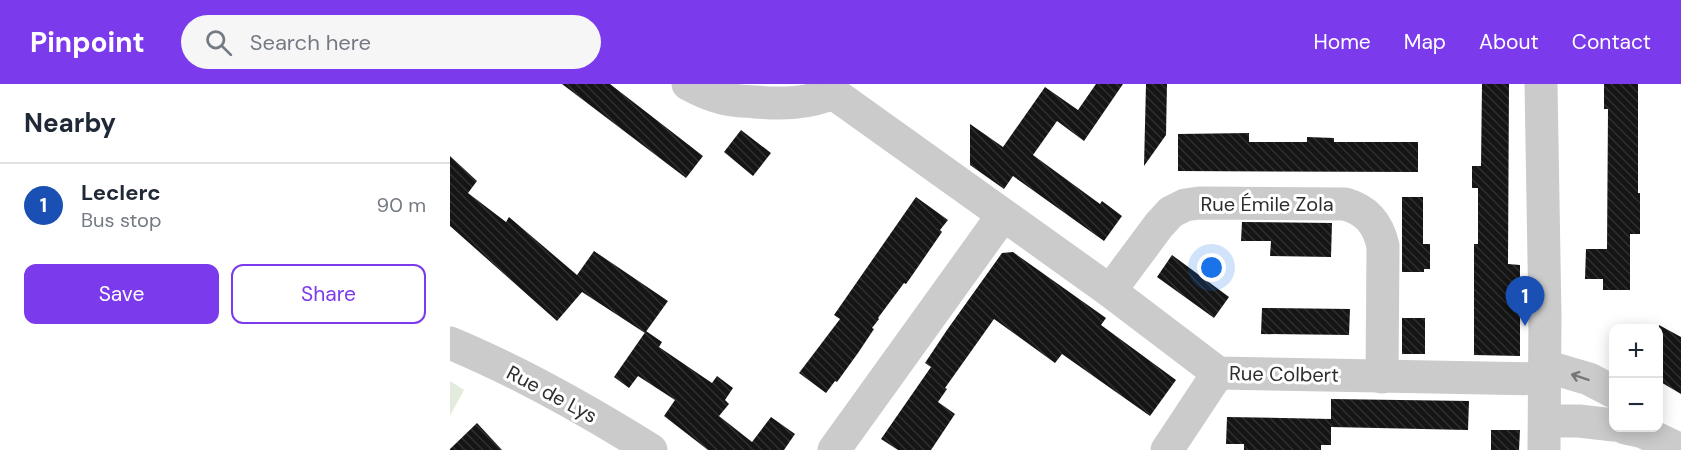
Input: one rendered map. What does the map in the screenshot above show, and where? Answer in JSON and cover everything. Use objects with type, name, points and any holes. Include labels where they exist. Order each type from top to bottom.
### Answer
[{"type":"street","points":[[688,84],[703,92],[723,98],[780,104],[820,99],[836,88]]},
{"type":"street","points":[[1541,84],[1544,435],[1579,421],[1609,424]]},
{"type":"street","name":"Rue Colbert","points":[[836,88],[1003,215],[1110,291],[1218,373],[1382,377],[1545,373],[1588,379],[1609,390]]},
{"type":"street","name":"Rue Émile Zola","points":[[1110,291],[1159,225],[1171,212],[1185,206],[1199,203],[1345,204],[1357,207],[1374,223],[1383,246],[1382,377]]},
{"type":"street","points":[[834,450],[1003,215]]},
{"type":"street","name":"Rue de Lys","points":[[450,343],[490,360],[555,394],[651,450]]},
{"type":"street","points":[[1167,450],[1218,373]]},
{"type":"street","points":[[1643,432],[1681,449]]},
{"type":"street","points":[[1661,432],[1681,449]]},
{"type":"shaded area","points":[[450,381],[464,390],[450,416]]},
{"type":"building","points":[[562,84],[610,84],[703,156],[686,178]]},
{"type":"building","points":[[1096,84],[1123,84],[1084,141],[1057,121],[1033,155],[1100,204],[1102,201],[1122,216],[1104,241],[1013,176],[1004,189],[970,165],[970,124],[1003,147],[1045,87],[1078,110]]},
{"type":"building","points":[[1146,84],[1167,84],[1166,135],[1144,166]]},
{"type":"building","points":[[1482,84],[1509,84],[1508,264],[1520,265],[1520,356],[1474,355],[1474,244],[1478,244],[1478,188],[1472,188],[1472,166],[1481,166]]},
{"type":"building","points":[[1604,84],[1638,84],[1640,234],[1630,234],[1630,290],[1603,290],[1603,279],[1585,279],[1586,249],[1607,249],[1608,109],[1604,109]]},
{"type":"building","points":[[741,130],[771,153],[753,176],[724,152]]},
{"type":"building","points":[[1249,133],[1249,142],[1307,142],[1307,137],[1334,138],[1334,142],[1418,142],[1418,172],[1178,171],[1178,134]]},
{"type":"building","points":[[450,156],[477,181],[468,193],[506,222],[509,217],[577,275],[594,251],[668,301],[645,333],[582,292],[557,321],[450,226]]},
{"type":"building","points":[[916,197],[948,220],[906,284],[904,283],[878,318],[872,328],[874,329],[858,353],[826,393],[799,373],[840,319],[834,315]]},
{"type":"building","points":[[1402,197],[1423,197],[1423,244],[1430,244],[1430,269],[1424,269],[1424,272],[1402,272]]},
{"type":"building","points":[[1242,222],[1332,223],[1331,257],[1270,256],[1271,241],[1241,241]]},
{"type":"building","points":[[1013,252],[1106,318],[1101,325],[1176,380],[1150,416],[1062,354],[1055,363],[994,319],[945,388],[947,389],[938,402],[955,414],[931,450],[898,450],[881,439],[931,367],[925,363],[1002,253]]},
{"type":"building","points":[[1172,255],[1229,297],[1214,318],[1157,277]]},
{"type":"building","points":[[1262,308],[1350,309],[1349,335],[1261,334]]},
{"type":"building","points":[[1402,318],[1425,318],[1425,354],[1402,354]]},
{"type":"building","points":[[1663,327],[1681,337],[1681,394],[1663,383]]},
{"type":"building","points":[[646,331],[662,342],[659,347],[712,383],[717,376],[733,388],[725,400],[729,404],[719,416],[752,442],[771,417],[795,434],[784,450],[708,450],[664,416],[675,400],[638,376],[629,388],[614,377]]},
{"type":"building","points":[[1331,399],[1469,401],[1468,430],[1331,427]]},
{"type":"building","points":[[1227,417],[1331,419],[1331,445],[1321,445],[1321,450],[1244,450],[1244,444],[1226,444]]},
{"type":"building","points":[[477,423],[502,450],[450,450],[450,449]]},
{"type":"building","points":[[1491,430],[1520,430],[1519,450],[1491,450]]},
{"type":"place","name":"Leclerc","points":[[1525,326]]}]
